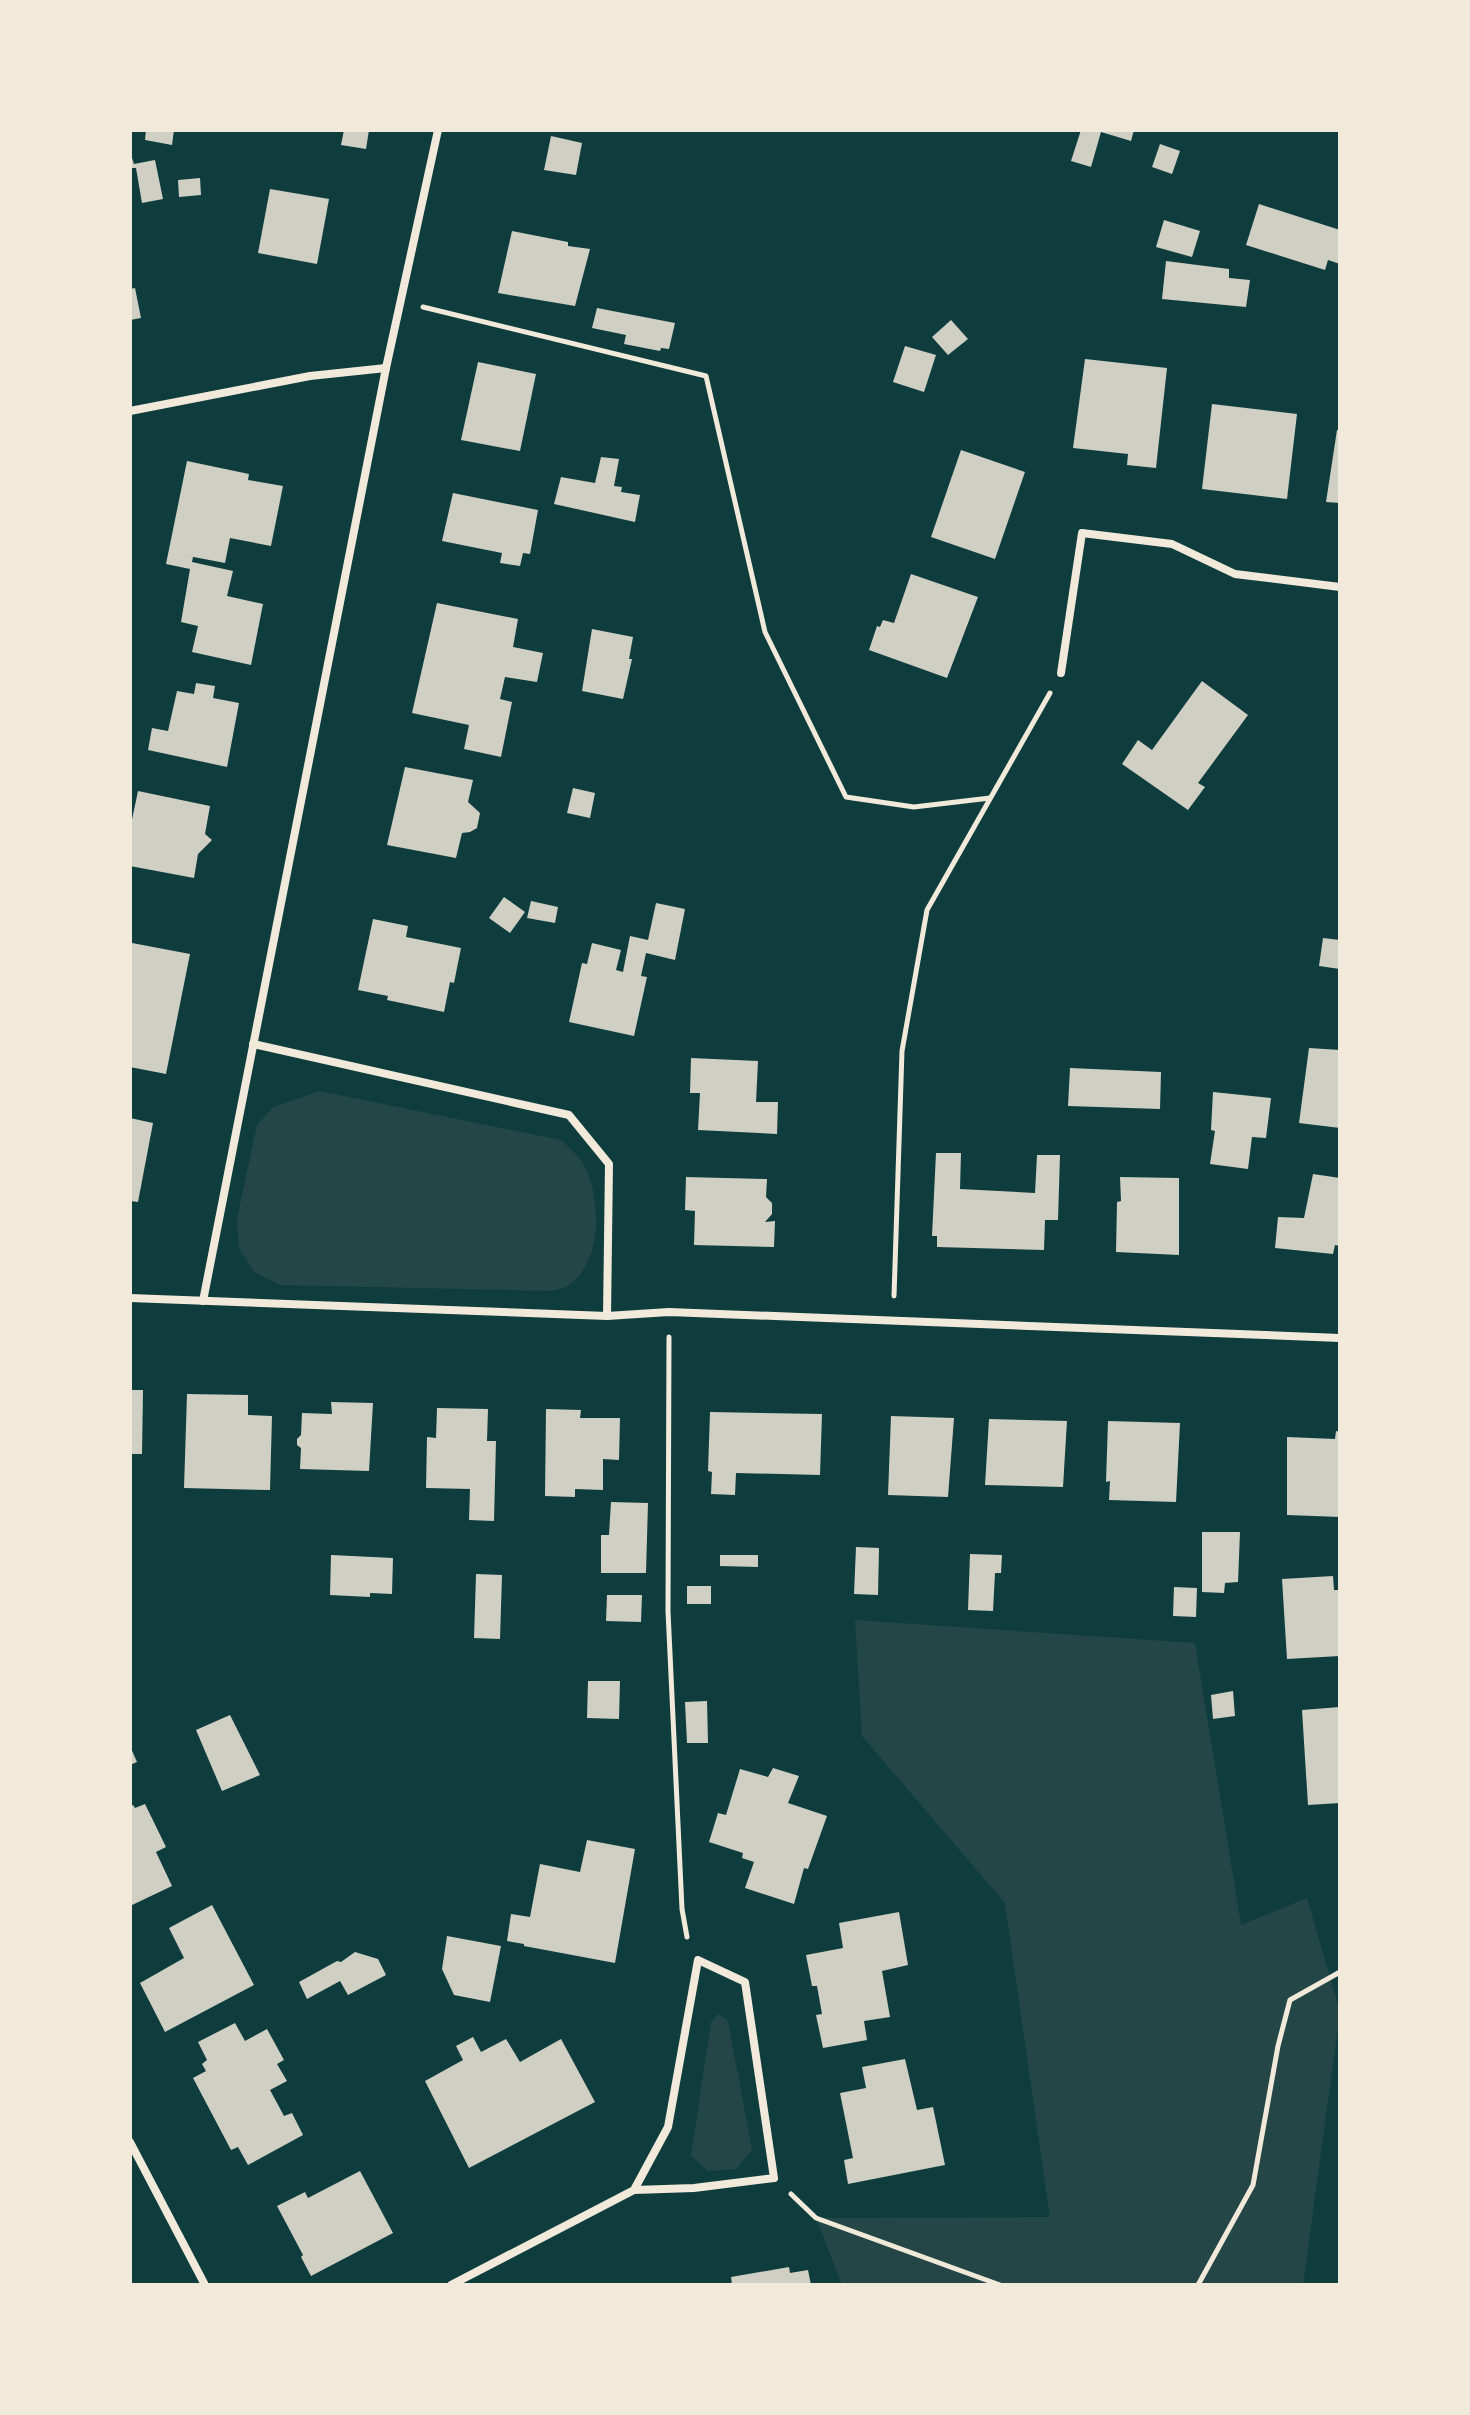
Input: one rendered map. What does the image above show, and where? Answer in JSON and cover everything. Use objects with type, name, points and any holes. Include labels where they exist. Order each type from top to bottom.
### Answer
[{"type":"street","points":[[203,1301],[386,368],[438,130]]},
{"type":"street","points":[[130,411],[310,376],[386,368]]},
{"type":"street","points":[[1061,673],[1082,533],[1172,544],[1235,574],[1340,587]]},
{"type":"street","points":[[253,1044],[569,1115],[609,1164],[607,1316]]},
{"type":"street","points":[[130,1298],[607,1316],[669,1312],[1340,1338]]},
{"type":"street","points":[[451,2285],[634,2190],[694,2188],[774,2178],[745,1982],[698,1960],[668,2127],[634,2190]]},
{"type":"street","points":[[130,2142],[205,2285]]},
{"type":"path","points":[[400,302],[706,376],[765,632],[846,797],[914,807],[990,798]]},
{"type":"path","points":[[893,1321],[902,1051],[927,910],[1061,673]]},
{"type":"path","points":[[669,1312],[669,1627],[682,1909],[685,1933],[698,1960]]},
{"type":"path","points":[[1198,2285],[1253,2185],[1278,2046],[1290,2000],[1340,1972]]},
{"type":"path","points":[[774,2178],[816,2218],[1000,2285]]},
{"type":"shaded area","points":[[319,1091],[561,1140],[583,1164],[595,1202],[593,1249],[580,1275],[567,1286],[551,1291],[280,1285],[254,1272],[239,1248],[237,1219],[257,1125],[272,1108]]},
{"type":"shaded area","points":[[855,1620],[1195,1643],[1241,1925],[1307,1898],[1340,2012],[1303,2285],[842,2285],[816,2218],[1050,2217],[1005,1903],[862,1736]]},
{"type":"shaded area","points":[[719,2014],[728,2021],[752,2150],[736,2169],[708,2171],[691,2156],[711,2022]]},
{"type":"building","points":[[146,130],[174,130],[172,145],[145,140]]},
{"type":"building","points":[[344,130],[369,130],[366,149],[341,145]]},
{"type":"building","points":[[1081,130],[1134,130],[1131,141],[1101,132],[1091,167],[1071,161]]},
{"type":"building","points":[[551,136],[582,143],[576,175],[544,170]]},
{"type":"building","points":[[1160,144],[1180,151],[1172,174],[1152,167]]},
{"type":"building","points":[[130,152],[134,164],[155,160],[163,199],[142,203],[136,168],[130,168]]},
{"type":"building","points":[[200,178],[201,195],[179,197],[178,180]]},
{"type":"building","points":[[270,189],[329,199],[317,264],[258,253]]},
{"type":"building","points":[[1259,204],[1340,230],[1340,264],[1328,260],[1325,270],[1246,245]]},
{"type":"building","points":[[1164,220],[1200,231],[1192,257],[1156,247]]},
{"type":"building","points":[[512,231],[590,249],[575,306],[498,293]]},
{"type":"building","points":[[1166,261],[1229,269],[1229,278],[1250,280],[1246,307],[1162,299]]},
{"type":"building","points":[[135,288],[141,318],[130,320],[130,289]]},
{"type":"building","points":[[597,308],[675,323],[669,349],[661,348],[660,351],[624,344],[626,335],[592,328]]},
{"type":"building","points":[[951,320],[968,339],[948,355],[932,337]]},
{"type":"building","points":[[905,346],[936,355],[924,392],[893,382]]},
{"type":"building","points":[[1085,359],[1167,368],[1156,468],[1127,465],[1128,454],[1073,448]]},
{"type":"building","points":[[478,362],[536,374],[520,451],[461,440]]},
{"type":"building","points":[[1212,404],[1297,414],[1287,499],[1202,489]]},
{"type":"building","points":[[1337,430],[1340,430],[1340,503],[1326,502]]},
{"type":"building","points":[[961,450],[1025,472],[995,559],[931,537]]},
{"type":"building","points":[[601,457],[619,459],[614,486],[622,487],[621,492],[640,495],[635,522],[554,504],[561,477],[595,483]]},
{"type":"building","points":[[187,461],[249,474],[248,480],[283,486],[271,546],[230,538],[225,563],[183,555],[193,557],[192,562],[233,571],[227,596],[263,604],[251,665],[192,652],[198,626],[181,622],[190,569],[166,564]]},
{"type":"building","points":[[453,493],[538,510],[530,554],[523,553],[520,566],[500,563],[502,553],[442,541]]},
{"type":"building","points":[[911,574],[978,597],[947,678],[869,650],[877,626],[880,627],[883,620],[894,623]]},
{"type":"building","points":[[437,603],[518,619],[513,647],[543,653],[537,682],[505,677],[500,699],[512,702],[501,757],[464,749],[469,725],[412,713]]},
{"type":"building","points":[[592,629],[633,637],[629,659],[632,659],[623,699],[582,691]]},
{"type":"building","points":[[1202,681],[1248,715],[1198,783],[1205,787],[1188,810],[1122,764],[1138,740],[1152,750]]},
{"type":"building","points":[[196,683],[215,686],[213,698],[239,703],[227,767],[148,750],[152,728],[168,731],[177,691],[194,694]]},
{"type":"building","points":[[405,767],[473,780],[468,802],[480,813],[477,828],[462,833],[456,858],[387,845]]},
{"type":"building","points":[[573,788],[595,793],[590,818],[567,813]]},
{"type":"building","points":[[138,791],[210,806],[205,834],[212,840],[198,854],[194,878],[130,866],[130,829]]},
{"type":"building","points":[[504,897],[525,912],[510,933],[489,918]]},
{"type":"building","points":[[531,901],[558,907],[555,923],[527,918]]},
{"type":"building","points":[[656,903],[685,909],[675,960],[646,953],[641,976],[647,977],[634,1036],[569,1022],[582,963],[587,964],[592,943],[621,950],[616,970],[623,972],[630,936],[648,940]]},
{"type":"building","points":[[373,919],[408,926],[406,937],[461,948],[444,1012],[387,1000],[388,996],[358,990]]},
{"type":"building","points":[[1323,938],[1340,940],[1340,969],[1319,966]]},
{"type":"building","points":[[132,943],[190,954],[166,1074],[130,1067]]},
{"type":"building","points":[[1309,1048],[1340,1050],[1340,1128],[1299,1123]]},
{"type":"building","points":[[691,1058],[758,1061],[756,1102],[778,1102],[777,1134],[698,1130],[700,1093],[690,1093]]},
{"type":"building","points":[[1070,1068],[1161,1072],[1160,1109],[1068,1106]]},
{"type":"building","points":[[1213,1092],[1271,1098],[1266,1138],[1252,1137],[1248,1169],[1210,1164],[1215,1131],[1211,1130]]},
{"type":"building","points":[[130,1118],[153,1123],[138,1202],[130,1201]]},
{"type":"building","points":[[936,1153],[961,1153],[960,1189],[1035,1193],[1037,1155],[1060,1155],[1058,1220],[1045,1220],[1044,1250],[937,1247],[937,1236],[932,1236]]},
{"type":"building","points":[[1313,1174],[1340,1178],[1340,1246],[1335,1245],[1333,1254],[1275,1248],[1278,1217],[1304,1218]]},
{"type":"building","points":[[686,1177],[767,1179],[766,1197],[772,1203],[772,1214],[765,1222],[775,1221],[774,1247],[694,1245],[695,1211],[685,1210]]},
{"type":"building","points":[[1120,1177],[1179,1178],[1179,1255],[1116,1252]]},
{"type":"building","points":[[130,1390],[143,1390],[142,1454],[130,1454]]},
{"type":"building","points":[[187,1394],[248,1395],[248,1415],[272,1416],[270,1490],[184,1488]]},
{"type":"building","points":[[331,1402],[373,1403],[369,1471],[300,1469],[301,1448],[297,1445],[297,1439],[301,1435],[302,1413],[332,1414]]},
{"type":"building","points":[[437,1408],[488,1409],[487,1441],[496,1441],[494,1521],[469,1520],[470,1489],[426,1488],[427,1437],[436,1438]]},
{"type":"building","points":[[546,1409],[581,1410],[580,1418],[620,1418],[619,1460],[603,1459],[603,1490],[575,1489],[575,1497],[545,1496]]},
{"type":"building","points":[[710,1412],[822,1414],[820,1475],[736,1473],[735,1495],[711,1494],[712,1472],[708,1471]]},
{"type":"building","points":[[891,1416],[954,1418],[948,1497],[888,1495]]},
{"type":"building","points":[[989,1419],[1067,1421],[1063,1487],[985,1485]]},
{"type":"building","points":[[1108,1421],[1180,1423],[1176,1502],[1109,1500],[1110,1481],[1106,1482]]},
{"type":"building","points":[[1336,1431],[1340,1432],[1340,1517],[1287,1515],[1287,1437],[1335,1439]]},
{"type":"building","points":[[611,1502],[648,1503],[646,1573],[601,1573],[601,1535],[609,1535]]},
{"type":"building","points":[[1202,1532],[1240,1532],[1238,1582],[1225,1583],[1224,1593],[1202,1592]]},
{"type":"building","points":[[856,1547],[879,1548],[878,1595],[854,1594]]},
{"type":"building","points":[[970,1554],[1002,1555],[1001,1573],[995,1573],[993,1611],[968,1610]]},
{"type":"building","points":[[331,1555],[393,1558],[392,1594],[370,1593],[370,1597],[330,1595]]},
{"type":"building","points":[[720,1555],[758,1555],[758,1567],[720,1566]]},
{"type":"building","points":[[476,1574],[502,1575],[500,1639],[474,1638]]},
{"type":"building","points":[[1333,1576],[1334,1590],[1340,1590],[1340,1656],[1287,1659],[1282,1579]]},
{"type":"building","points":[[687,1586],[711,1586],[711,1604],[687,1604]]},
{"type":"building","points":[[1174,1587],[1197,1588],[1196,1617],[1173,1616]]},
{"type":"building","points":[[607,1595],[642,1595],[641,1622],[606,1621]]},
{"type":"building","points":[[588,1681],[620,1681],[619,1719],[587,1718]]},
{"type":"building","points":[[1233,1691],[1235,1716],[1213,1719],[1211,1695]]},
{"type":"building","points":[[707,1701],[708,1743],[687,1743],[685,1702]]},
{"type":"building","points":[[1340,1707],[1340,1803],[1308,1805],[1302,1710]]},
{"type":"building","points":[[230,1715],[260,1775],[222,1791],[196,1730]]},
{"type":"building","points":[[130,1746],[137,1762],[130,1765]]},
{"type":"building","points":[[773,1768],[799,1776],[788,1803],[827,1816],[808,1869],[804,1868],[794,1904],[745,1888],[754,1862],[742,1858],[743,1853],[709,1842],[718,1813],[726,1815],[740,1769],[768,1777]]},
{"type":"building","points":[[145,1804],[166,1847],[156,1852],[172,1886],[130,1906],[130,1806],[135,1808]]},
{"type":"building","points":[[587,1840],[635,1849],[615,1963],[507,1941],[511,1914],[530,1917],[540,1864],[580,1872]]},
{"type":"building","points":[[212,1905],[254,1985],[165,2032],[140,1983],[184,1958],[169,1928]]},
{"type":"building","points":[[899,1912],[908,1965],[882,1971],[890,2017],[864,2021],[867,2040],[823,2048],[816,2015],[822,2014],[817,1986],[812,1986],[806,1955],[843,1948],[839,1923]]},
{"type":"building","points":[[447,1936],[501,1946],[490,2002],[454,1995],[442,1969]]},
{"type":"building","points":[[355,1952],[378,1959],[386,1975],[348,1995],[340,1981],[307,1999],[299,1982]]},
{"type":"building","points":[[235,2023],[245,2041],[267,2029],[284,2060],[277,2064],[287,2081],[270,2090],[284,2116],[292,2113],[303,2135],[248,2165],[238,2147],[231,2150],[193,2078],[206,2071],[202,2064],[207,2060],[198,2042]]},
{"type":"building","points":[[473,2037],[481,2052],[506,2039],[520,2062],[561,2039],[595,2102],[469,2168],[425,2081],[463,2060],[456,2046]]},
{"type":"building","points":[[905,2059],[917,2110],[933,2107],[945,2165],[848,2184],[844,2160],[853,2158],[840,2093],[866,2088],[862,2067]]},
{"type":"building","points":[[360,2171],[393,2233],[311,2276],[277,2206],[305,2192],[308,2198]]},
{"type":"building","points":[[789,2267],[790,2273],[808,2270],[811,2285],[732,2285],[731,2277]]}]
